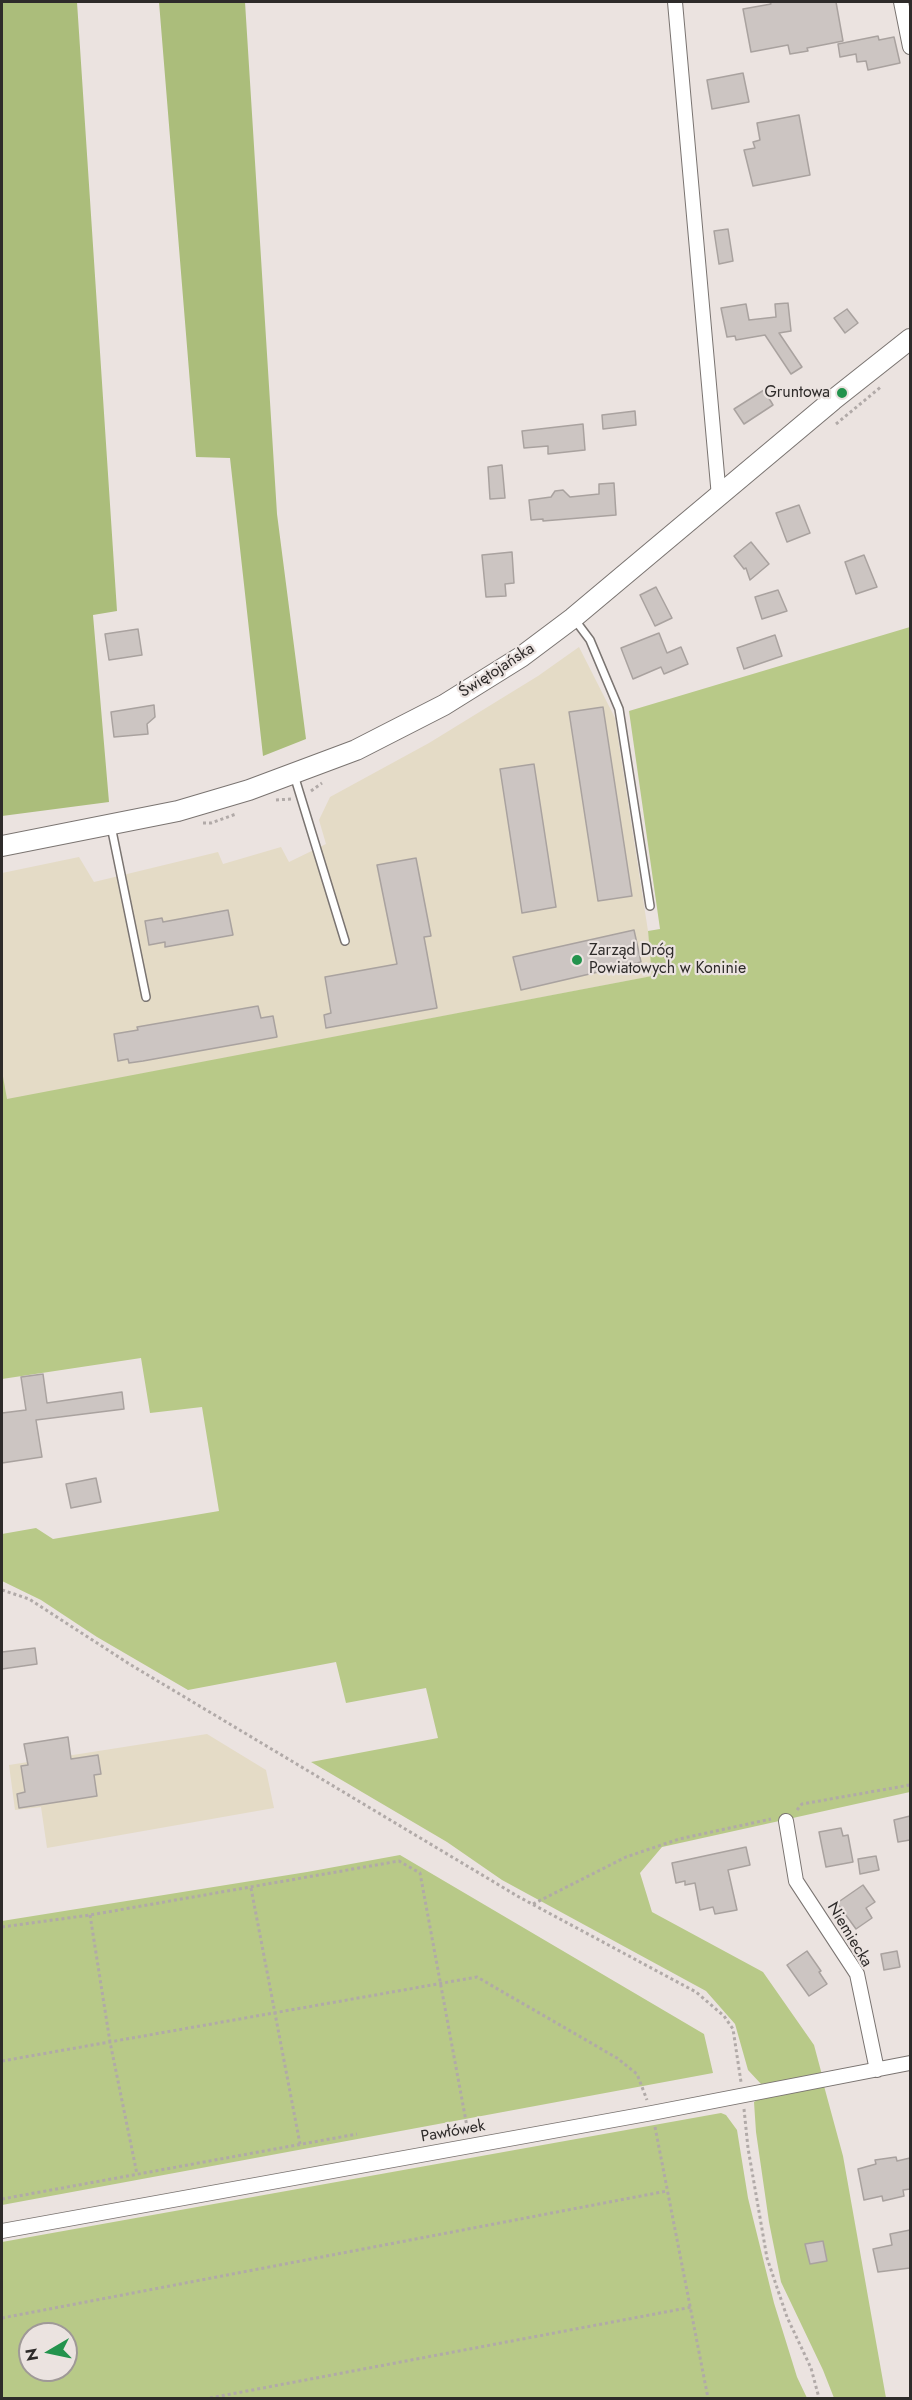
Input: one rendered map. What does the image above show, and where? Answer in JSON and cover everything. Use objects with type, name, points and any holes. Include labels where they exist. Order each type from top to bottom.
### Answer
[{"type":"street","points":[[675,2],[719,497]]},
{"type":"street","points":[[901,2],[910,47]]},
{"type":"street","name":"Świętojańska","points":[[2,846],[111,826],[296,783],[444,705],[512,663],[573,618],[837,396],[910,339]]},
{"type":"street","name":"Niemiecka","points":[[786,1821],[796,1881],[857,1974],[877,2070]]},
{"type":"street","name":"Pawłówek","points":[[2,2231],[652,2113],[910,2063]]},
{"type":"lane","points":[[573,618],[590,640],[619,709],[651,906]]},
{"type":"lane","points":[[296,783],[345,941]]},
{"type":"lane","points":[[111,826],[146,998]]},
{"type":"path","points":[[830,424],[884,381]]},
{"type":"path","points":[[270,798],[286,796],[296,783],[314,786],[325,777]]},
{"type":"path","points":[[199,819],[210,820],[231,813],[238,808]]},
{"type":"path","points":[[2,1590],[29,1599],[131,1665],[533,1904],[696,1992],[724,2016],[733,2029],[748,2148],[767,2258],[787,2317],[811,2368],[819,2398]]},
{"type":"path","points":[[533,1904],[626,1857],[679,1839],[769,1819],[786,1821],[802,1804],[910,1785]]},
{"type":"path","points":[[2,1927],[90,1915],[399,1861],[420,1873],[470,2146]]},
{"type":"path","points":[[250,1888],[300,2144]]},
{"type":"path","points":[[90,1915],[110,2042],[137,2174]]},
{"type":"path","points":[[2,2061],[477,1977],[617,2058],[637,2074],[652,2113],[692,2307],[708,2398]]},
{"type":"path","points":[[2,2199],[357,2134]]},
{"type":"path","points":[[2,2318],[667,2191]]},
{"type":"path","points":[[210,2398],[692,2307]]},
{"type":"shaded area","points":[[579,647],[615,718],[653,976],[6,1100],[2,1071],[2,873],[79,857],[94,882],[218,852],[223,864],[281,847],[289,862],[326,844],[319,820],[330,797],[429,743],[538,676]]},
{"type":"shaded area","points":[[207,1734],[266,1770],[274,1808],[47,1848],[41,1807],[15,1810],[9,1765]]},
{"type":"green space","points":[[2,2],[77,2],[117,611],[93,615],[109,802],[2,816]]},
{"type":"green space","points":[[159,2],[245,2],[277,514],[306,739],[263,756],[230,458],[196,457]]},
{"type":"green space","points":[[910,627],[910,1792],[662,1847],[640,1873],[652,1912],[763,1972],[814,2045],[822,2075],[761,2084],[748,2070],[735,2024],[706,1991],[502,1880],[447,1842],[311,1762],[438,1738],[426,1688],[346,1703],[336,1662],[188,1690],[97,1637],[41,1600],[2,1581],[2,1534],[36,1528],[53,1539],[219,1511],[202,1407],[150,1413],[141,1358],[2,1379],[2,1071],[7,1099],[652,976],[648,931],[660,929],[629,711]]},
{"type":"green space","points":[[400,1855],[704,2034],[713,2073],[2,2205],[2,1921]]},
{"type":"green space","points":[[824,2086],[843,2156],[886,2398],[834,2398],[781,2282],[769,2222],[754,2102],[761,2098]]},
{"type":"green space","points":[[721,2113],[726,2115],[737,2130],[748,2198],[774,2303],[797,2377],[807,2398],[2,2398],[2,2242]]},
{"type":"building","points":[[770,2],[836,2],[843,41],[790,54],[788,45],[751,52],[743,9],[771,4]]},
{"type":"building","points":[[878,36],[879,40],[894,37],[900,63],[868,70],[866,61],[857,62],[856,54],[840,57],[838,44]]},
{"type":"building","points":[[743,73],[749,102],[712,109],[707,80]]},
{"type":"building","points":[[799,115],[810,175],[753,186],[744,150],[755,148],[753,142],[760,140],[757,123]]},
{"type":"building","points":[[728,229],[733,261],[719,264],[714,231]]},
{"type":"building","points":[[788,303],[791,331],[779,333],[802,367],[791,374],[765,335],[736,340],[735,336],[727,337],[721,308],[746,304],[749,320],[776,317],[775,304]]},
{"type":"building","points":[[847,309],[858,323],[845,333],[834,318]]},
{"type":"building","points":[[764,390],[773,405],[744,424],[734,409]]},
{"type":"building","points":[[635,411],[636,425],[603,429],[602,415]]},
{"type":"building","points":[[583,424],[585,450],[548,454],[548,446],[524,448],[522,431]]},
{"type":"building","points":[[502,465],[505,498],[490,499],[488,467]]},
{"type":"building","points":[[614,483],[616,515],[531,520],[529,500],[551,497],[555,491],[563,490],[570,497],[599,494],[599,484]]},
{"type":"building","points":[[799,505],[810,533],[787,542],[776,513]]},
{"type":"building","points":[[751,542],[769,564],[750,580],[746,568],[744,569],[734,556]]},
{"type":"building","points":[[512,552],[514,583],[505,584],[506,596],[486,597],[482,555]]},
{"type":"building","points":[[864,555],[877,587],[856,594],[845,562]]},
{"type":"building","points":[[656,587],[672,618],[655,626],[640,595]]},
{"type":"building","points":[[778,590],[787,611],[762,619],[755,597]]},
{"type":"building","points":[[138,629],[142,655],[109,660],[105,634]]},
{"type":"building","points":[[659,633],[667,653],[681,647],[688,664],[664,674],[661,667],[633,679],[621,648]]},
{"type":"building","points":[[775,635],[782,656],[744,669],[737,648]]},
{"type":"building","points":[[154,705],[155,717],[147,724],[148,734],[114,737],[111,712]]},
{"type":"building","points":[[603,707],[632,896],[598,901],[569,712]]},
{"type":"building","points":[[534,764],[556,907],[522,913],[500,769]]},
{"type":"building","points":[[416,858],[431,936],[424,937],[437,1008],[326,1028],[324,1015],[331,1013],[325,977],[397,964],[377,865]]},
{"type":"building","points":[[228,910],[233,935],[165,947],[165,942],[149,945],[145,921],[162,918],[163,922]]},
{"type":"building","name":"Zarząd Dróg Powiatowych w Koninie","points":[[634,930],[641,962],[521,990],[513,957]]},
{"type":"building","points":[[258,1006],[261,1018],[273,1016],[277,1037],[143,1061],[129,1063],[128,1059],[118,1061],[114,1034],[138,1030],[137,1027]]},
{"type":"building","points":[[43,1374],[47,1403],[122,1392],[124,1409],[36,1420],[42,1457],[2,1463],[2,1413],[26,1410],[21,1377]]},
{"type":"building","points":[[96,1478],[101,1502],[71,1508],[66,1484]]},
{"type":"building","points":[[35,1648],[37,1664],[2,1669],[2,1652]]},
{"type":"building","points":[[68,1737],[71,1759],[98,1755],[101,1774],[94,1775],[97,1796],[19,1808],[17,1794],[25,1792],[21,1766],[28,1765],[24,1744]]},
{"type":"building","points":[[910,1816],[910,1840],[898,1842],[894,1820]]},
{"type":"building","points":[[841,1828],[843,1836],[848,1835],[853,1862],[826,1867],[819,1832]]},
{"type":"building","points":[[746,1847],[750,1865],[728,1870],[737,1910],[715,1914],[713,1907],[700,1910],[695,1883],[685,1885],[685,1881],[676,1883],[672,1863]]},
{"type":"building","points":[[876,1856],[879,1870],[860,1874],[858,1859]]},
{"type":"building","points":[[863,1885],[875,1902],[866,1908],[872,1918],[856,1929],[837,1903]]},
{"type":"building","points":[[807,1951],[827,1984],[809,1996],[787,1965]]},
{"type":"building","points":[[897,1951],[900,1967],[884,1970],[881,1954]]},
{"type":"building","points":[[896,2157],[897,2161],[910,2158],[910,2189],[903,2190],[904,2196],[883,2201],[882,2196],[864,2200],[858,2169],[876,2164],[875,2160]]},
{"type":"building","points":[[910,2230],[910,2268],[878,2272],[873,2249],[892,2245],[890,2234]]},
{"type":"building","points":[[823,2241],[827,2261],[810,2264],[805,2244]]},
{"type":"place","name":"Gruntowa","points":[[842,393]]},
{"type":"place","name":"Zarząd Dróg Powiatowych w Koninie","points":[[577,960]]}]
